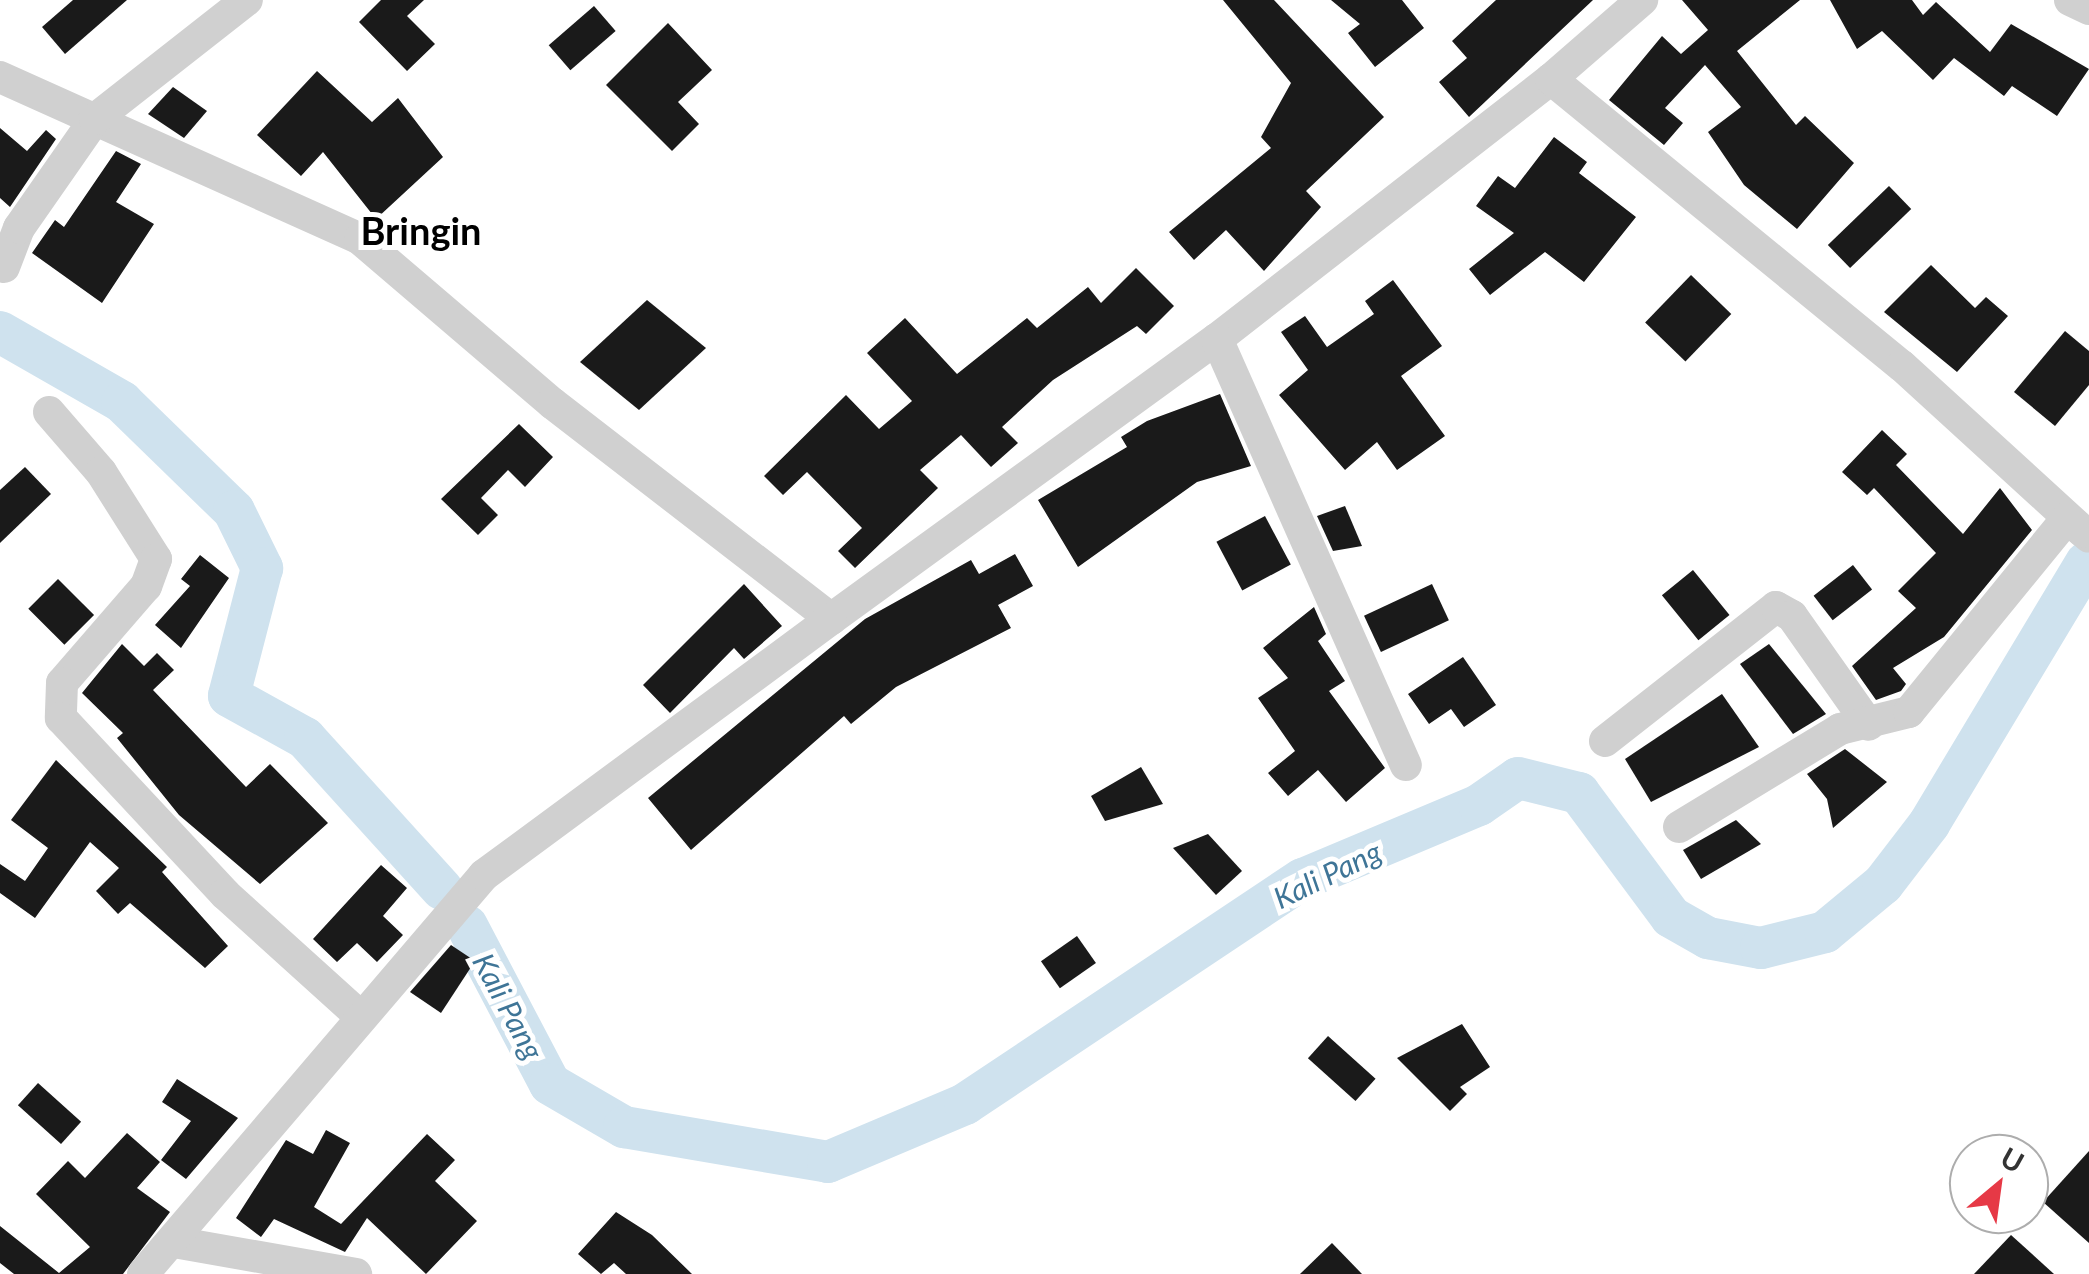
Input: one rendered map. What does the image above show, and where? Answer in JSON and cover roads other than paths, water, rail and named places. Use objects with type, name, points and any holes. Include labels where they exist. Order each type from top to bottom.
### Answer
[{"type":"street","points":[[4,268],[19,228],[96,120],[248,0]]},
{"type":"street","points":[[143,1274],[484,874],[559,810],[831,619],[1217,339],[1552,79],[1642,0]]},
{"type":"street","points":[[2070,0],[2089,9]]},
{"type":"street","points":[[0,77],[360,239],[552,403],[831,619]]},
{"type":"street","points":[[1552,79],[1902,366],[2082,531],[1909,712],[1869,725],[1840,729],[1679,827]]},
{"type":"street","points":[[1217,339],[1406,765]]},
{"type":"street","points":[[49,412],[101,472],[156,559],[146,586],[62,683],[61,718],[225,894],[360,1016]]},
{"type":"street","points":[[1605,741],[1776,607],[1792,616],[1869,725]]},
{"type":"street","points":[[174,1242],[356,1274]]},
{"type":"waterway","name":"Kali Pang","points":[[0,332],[122,402],[234,511],[262,568],[229,696],[305,738],[442,889]]},
{"type":"waterway","name":"Kali Pang","points":[[467,926],[550,1084],[624,1127],[828,1162],[965,1104],[1303,879],[1479,805],[1518,778],[1579,793],[1671,917],[1708,938],[1761,948],[1825,932],[1883,884],[1929,824],[2086,563]]},
{"type":"district","name":"Bringin","points":[[421,231]]}]
